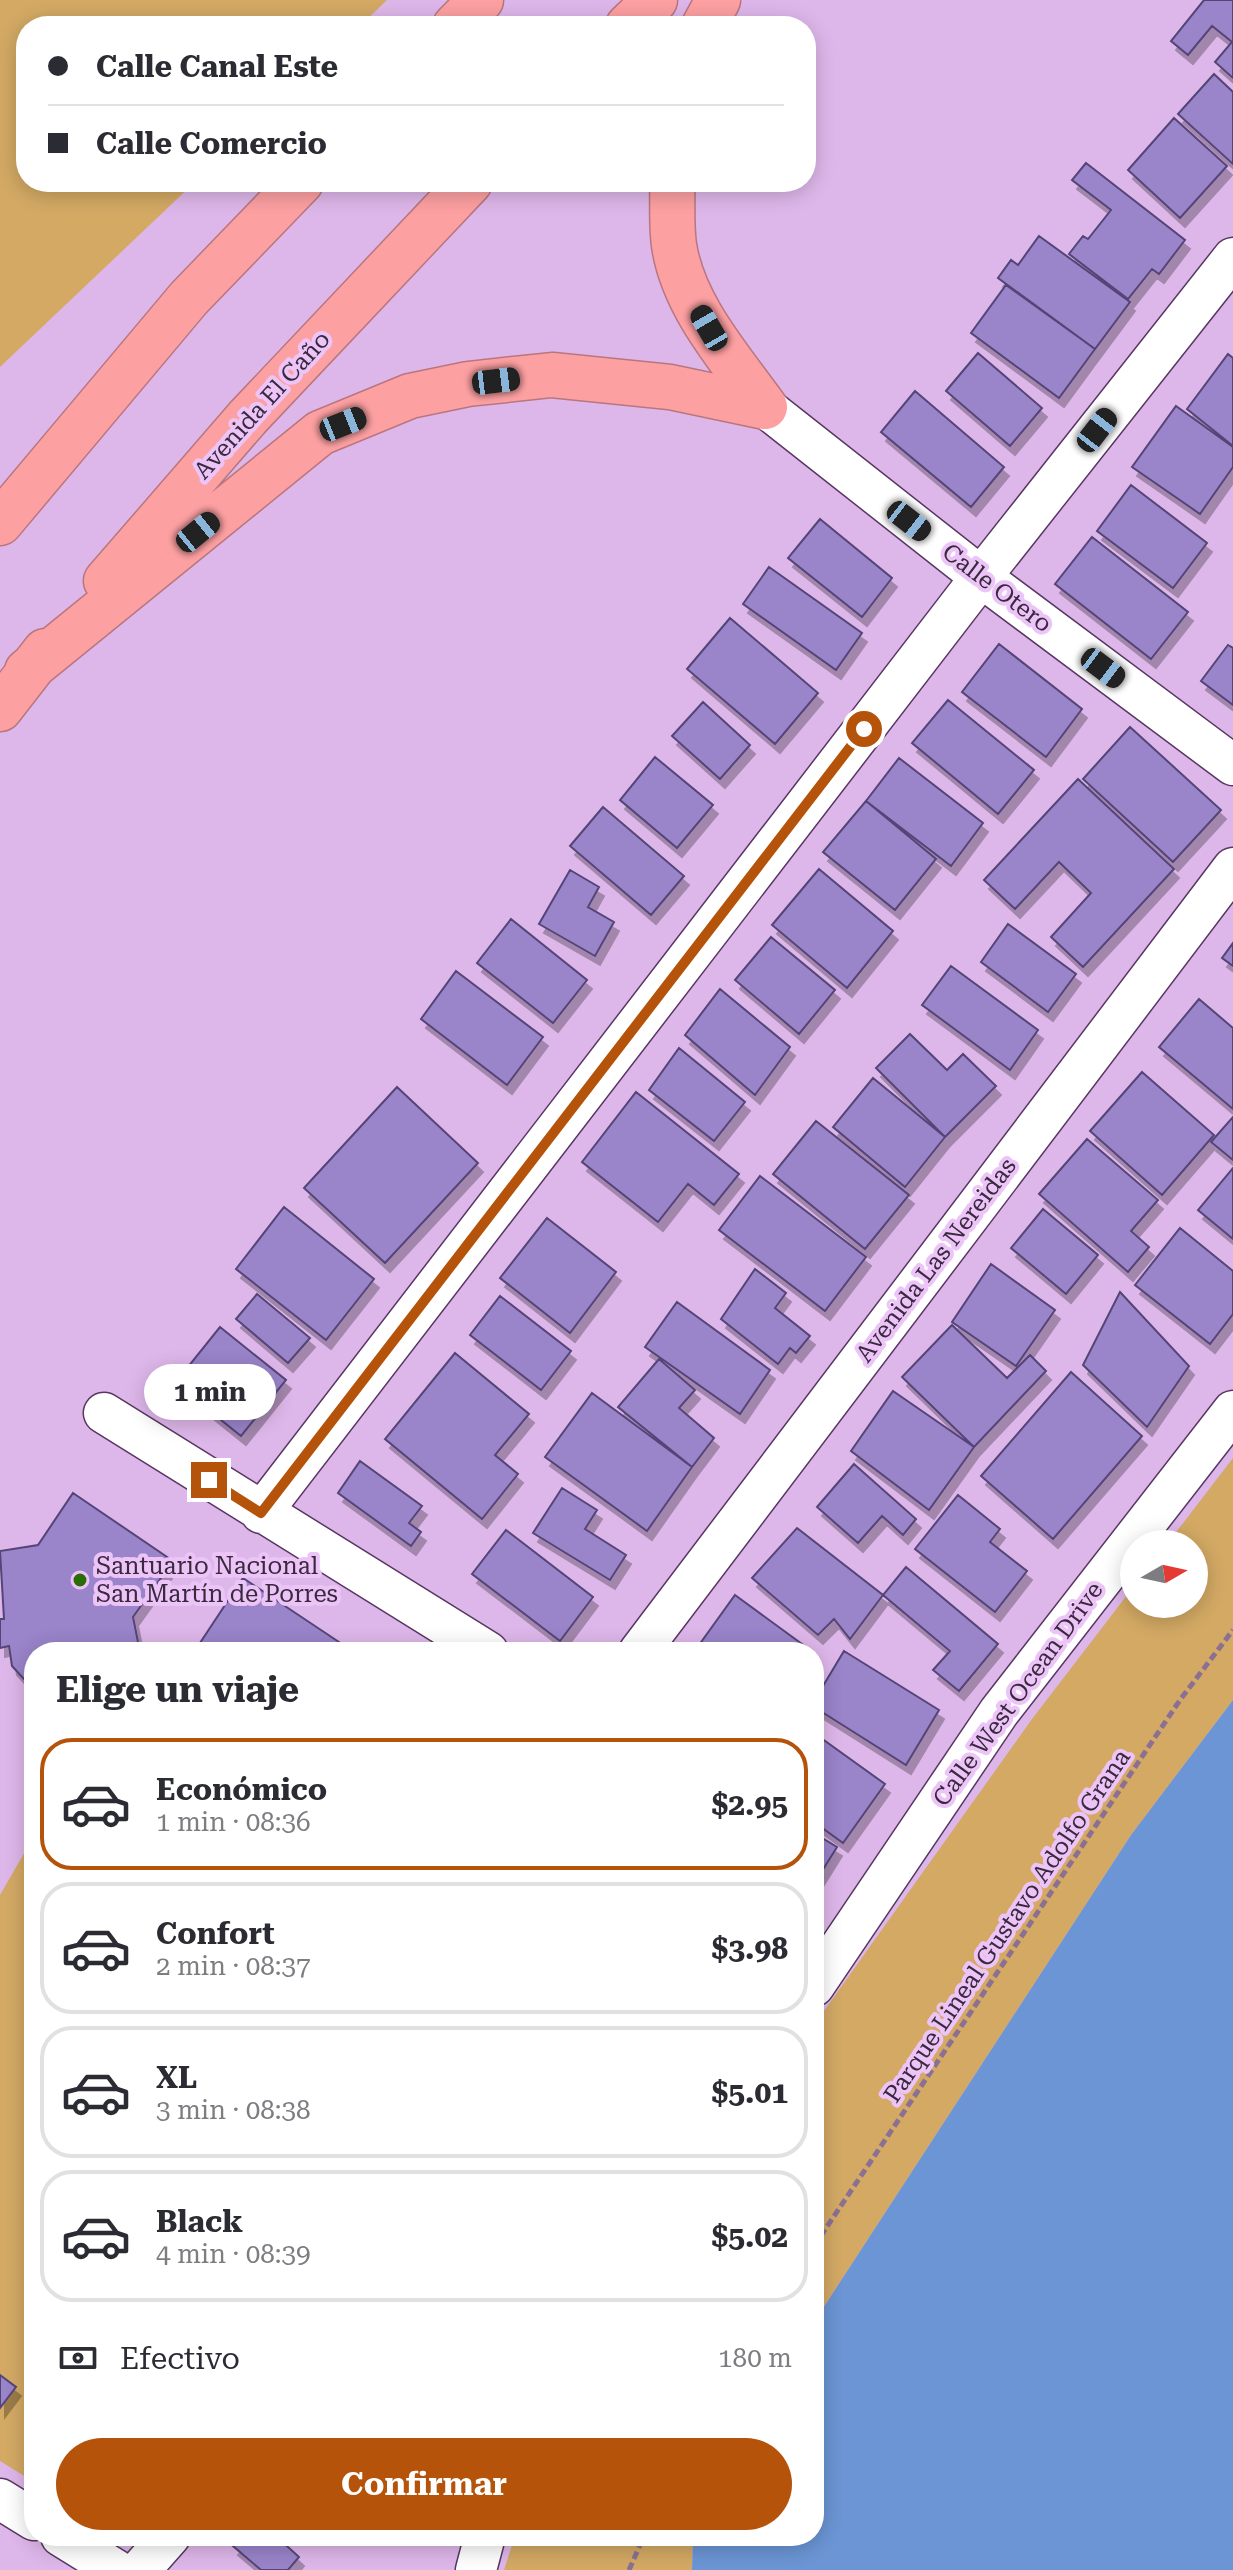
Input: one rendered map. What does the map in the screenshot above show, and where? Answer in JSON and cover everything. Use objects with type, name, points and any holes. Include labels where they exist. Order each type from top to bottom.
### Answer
[{"type":"highway","points":[[465,16],[481,0]]},
{"type":"highway","points":[[638,16],[655,0]]},
{"type":"highway","points":[[0,523],[189,298],[291,192]]},
{"type":"highway","name":"Avenida El Caño","points":[[0,709],[27,671],[248,417],[461,192]]},
{"type":"highway","points":[[672,192],[674,244],[684,286],[709,328],[765,407]]},
{"type":"highway","points":[[27,671],[320,433],[410,396],[468,384],[552,375],[670,387],[765,407]]},
{"type":"street","points":[[261,1513],[981,577],[1233,258]]},
{"type":"street","name":"Calle Otero","points":[[765,407],[981,577],[1233,765]]},
{"type":"street","name":"Avenida Las Nereidas","points":[[647,1642],[1233,868]]},
{"type":"street","name":"Calle West Ocean Drive","points":[[824,1971],[999,1712],[1233,1411]]},
{"type":"street","points":[[104,1413],[472,1642]]},
{"type":"street","points":[[0,2499],[24,2514]]},
{"type":"street","points":[[77,2546],[116,2570]]},
{"type":"street","points":[[140,2570],[161,2546]]},
{"type":"street","points":[[476,2570],[482,2546]]},
{"type":"path","name":"Parque Lineal Gustavo Adolfo Grana","points":[[824,2231],[1180,1700],[1233,1630]]},
{"type":"path","points":[[629,2570],[640,2546]]},
{"type":"shaded area","points":[[0,0],[387,0],[370,16],[16,16],[16,192],[184,192],[0,367]]},
{"type":"shaded area","points":[[1233,1458],[1233,1700],[1131,1835],[824,2307],[824,2011],[1032,1719],[1120,1604],[1120,1618],[1208,1618],[1208,1530],[1178,1530]]},
{"type":"shaded area","points":[[24,1853],[24,2476],[0,2461],[0,1895]]},
{"type":"shaded area","points":[[512,2546],[693,2546],[692,2570],[504,2570]]},
{"type":"water","points":[[1233,1700],[1233,2570],[692,2570],[693,2546],[824,2546],[824,2307],[1131,1835]]},
{"type":"building","points":[[1204,0],[1233,0],[1233,78],[1215,62],[1232,42],[1212,26],[1188,55],[1171,41]]},
{"type":"building","points":[[1214,74],[1233,92],[1233,164],[1178,114]]},
{"type":"building","points":[[1174,118],[1227,166],[1180,218],[1128,170]]},
{"type":"building","points":[[1086,163],[1185,240],[1159,274],[1152,269],[1128,299],[1069,254],[1083,236],[1088,239],[1111,210],[1072,180]]},
{"type":"building","points":[[1039,236],[1130,302],[1095,349],[998,278],[1011,260],[1018,265]]},
{"type":"building","points":[[1006,285],[1095,349],[1059,398],[971,333]]},
{"type":"building","points":[[978,353],[1042,408],[1010,446],[946,391]]},
{"type":"building","points":[[1228,354],[1233,358],[1233,446],[1187,409]]},
{"type":"building","points":[[915,391],[1004,467],[971,507],[881,432]]},
{"type":"building","points":[[1176,406],[1233,447],[1233,467],[1200,514],[1132,467]]},
{"type":"building","points":[[1131,485],[1207,543],[1173,588],[1097,531]]},
{"type":"building","points":[[820,519],[892,578],[862,617],[788,558]]},
{"type":"building","points":[[1092,537],[1188,612],[1151,659],[1055,584]]},
{"type":"building","points":[[769,567],[862,633],[836,670],[743,604]]},
{"type":"building","points":[[730,618],[818,693],[775,744],[687,669]]},
{"type":"building","points":[[999,644],[1082,709],[1046,757],[962,692]]},
{"type":"building","points":[[1228,645],[1233,648],[1233,705],[1201,681]]},
{"type":"building","points":[[948,700],[1034,770],[998,814],[912,743]]},
{"type":"building","points":[[703,702],[750,745],[720,779],[672,736]]},
{"type":"building","points":[[1130,727],[1221,810],[1173,862],[1083,779]]},
{"type":"building","points":[[655,757],[713,805],[677,848],[620,800]]},
{"type":"building","points":[[899,758],[983,823],[951,866],[866,801]]},
{"type":"building","points":[[1078,779],[1174,869],[1083,967],[1051,937],[1091,893],[1059,862],[1015,909],[984,880]]},
{"type":"building","points":[[866,801],[936,859],[895,910],[823,852]]},
{"type":"building","points":[[603,807],[684,876],[651,915],[570,846]]},
{"type":"building","points":[[819,869],[893,931],[847,988],[772,925]]},
{"type":"building","points":[[570,870],[599,887],[588,907],[614,922],[595,956],[539,924]]},
{"type":"building","points":[[511,919],[587,980],[553,1023],[477,963]]},
{"type":"building","points":[[1008,924],[1076,974],[1048,1012],[981,962]]},
{"type":"building","points":[[771,937],[835,990],[799,1034],[735,980]]},
{"type":"building","points":[[1233,943],[1233,966],[1222,958]]},
{"type":"building","points":[[951,966],[1038,1030],[1010,1070],[922,1005]]},
{"type":"building","points":[[456,971],[543,1037],[507,1085],[421,1019]]},
{"type":"building","points":[[720,989],[790,1047],[755,1095],[685,1035]]},
{"type":"building","points":[[1199,999],[1233,1028],[1233,1109],[1159,1047]]},
{"type":"building","points":[[910,1034],[947,1070],[963,1054],[996,1086],[945,1137],[876,1068]]},
{"type":"building","points":[[679,1048],[745,1102],[714,1141],[649,1090]]},
{"type":"building","points":[[1142,1072],[1214,1135],[1162,1195],[1090,1131]]},
{"type":"building","points":[[873,1078],[945,1137],[905,1187],[833,1127]]},
{"type":"building","points":[[397,1087],[478,1163],[385,1263],[304,1188]]},
{"type":"building","points":[[636,1092],[739,1174],[714,1205],[688,1184],[658,1222],[582,1162]]},
{"type":"building","points":[[1233,1117],[1233,1160],[1211,1142]]},
{"type":"building","points":[[816,1121],[909,1195],[865,1249],[773,1174]]},
{"type":"building","points":[[1087,1139],[1158,1200],[1131,1231],[1149,1247],[1128,1272],[1039,1194]]},
{"type":"building","points":[[1233,1168],[1233,1239],[1198,1210]]},
{"type":"building","points":[[760,1176],[866,1257],[825,1311],[719,1230]]},
{"type":"building","points":[[284,1207],[374,1279],[326,1340],[236,1269]]},
{"type":"building","points":[[1043,1209],[1098,1255],[1066,1294],[1011,1248]]},
{"type":"building","points":[[547,1218],[616,1272],[570,1333],[500,1278]]},
{"type":"building","points":[[1180,1228],[1233,1271],[1233,1314],[1210,1344],[1135,1285]]},
{"type":"building","points":[[991,1264],[1055,1310],[1016,1366],[952,1322]]},
{"type":"building","points":[[755,1269],[786,1293],[775,1308],[810,1336],[796,1353],[790,1348],[778,1364],[721,1319]]},
{"type":"building","points":[[1120,1292],[1189,1366],[1147,1427],[1083,1365]]},
{"type":"building","points":[[257,1294],[310,1338],[288,1363],[236,1319]]},
{"type":"building","points":[[500,1296],[571,1351],[541,1390],[470,1335]]},
{"type":"building","points":[[677,1302],[770,1370],[740,1414],[645,1347]]},
{"type":"building","points":[[952,1325],[1007,1378],[1030,1355],[1046,1371],[974,1447],[902,1377]]},
{"type":"building","points":[[220,1327],[286,1380],[241,1436],[175,1383]]},
{"type":"building","points":[[455,1353],[529,1414],[495,1455],[518,1474],[482,1519],[385,1439]]},
{"type":"building","points":[[659,1359],[695,1390],[679,1408],[714,1438],[692,1467],[618,1407]]},
{"type":"building","points":[[1071,1372],[1142,1436],[1053,1539],[981,1476]]},
{"type":"building","points":[[893,1391],[974,1447],[929,1510],[851,1451]]},
{"type":"building","points":[[592,1393],[692,1467],[647,1531],[545,1457]]},
{"type":"building","points":[[360,1461],[422,1506],[409,1523],[421,1532],[411,1546],[338,1493]]},
{"type":"building","points":[[854,1464],[916,1519],[903,1535],[882,1516],[858,1543],[817,1507]]},
{"type":"building","points":[[562,1488],[597,1510],[585,1529],[626,1555],[610,1580],[533,1533]]},
{"type":"building","name":"Santuario Nacional San Martín de Porres","points":[[73,1493],[173,1561],[133,1617],[138,1642],[24,1642],[24,1679],[12,1666],[9,1646],[0,1648],[0,1619],[4,1619],[0,1551],[38,1545]]},
{"type":"building","points":[[958,1495],[1000,1529],[990,1542],[1027,1571],[995,1612],[915,1549]]},
{"type":"building","points":[[797,1528],[883,1595],[850,1639],[834,1619],[818,1635],[752,1578]]},
{"type":"building","points":[[506,1530],[593,1597],[560,1641],[472,1574]]},
{"type":"building","points":[[906,1567],[998,1644],[959,1691],[933,1670],[950,1651],[883,1595]]},
{"type":"building","points":[[243,1578],[339,1642],[201,1642]]},
{"type":"building","points":[[735,1595],[799,1642],[701,1642]]},
{"type":"building","points":[[844,1651],[939,1710],[906,1765],[824,1713],[824,1684]]},
{"type":"building","points":[[824,1740],[885,1784],[843,1843],[824,1829]]},
{"type":"building","points":[[824,1839],[837,1847],[824,1868]]},
{"type":"building","points":[[0,2375],[16,2387],[0,2408]]},
{"type":"building","points":[[233,2546],[287,2546],[299,2557],[288,2570],[261,2570]]},
{"type":"place","name":"Santuario Nacional San Martín de Porres","points":[[80,1580]]},
{"type":"route","points":[[209,1480],[261,1513],[864,729]]}]
